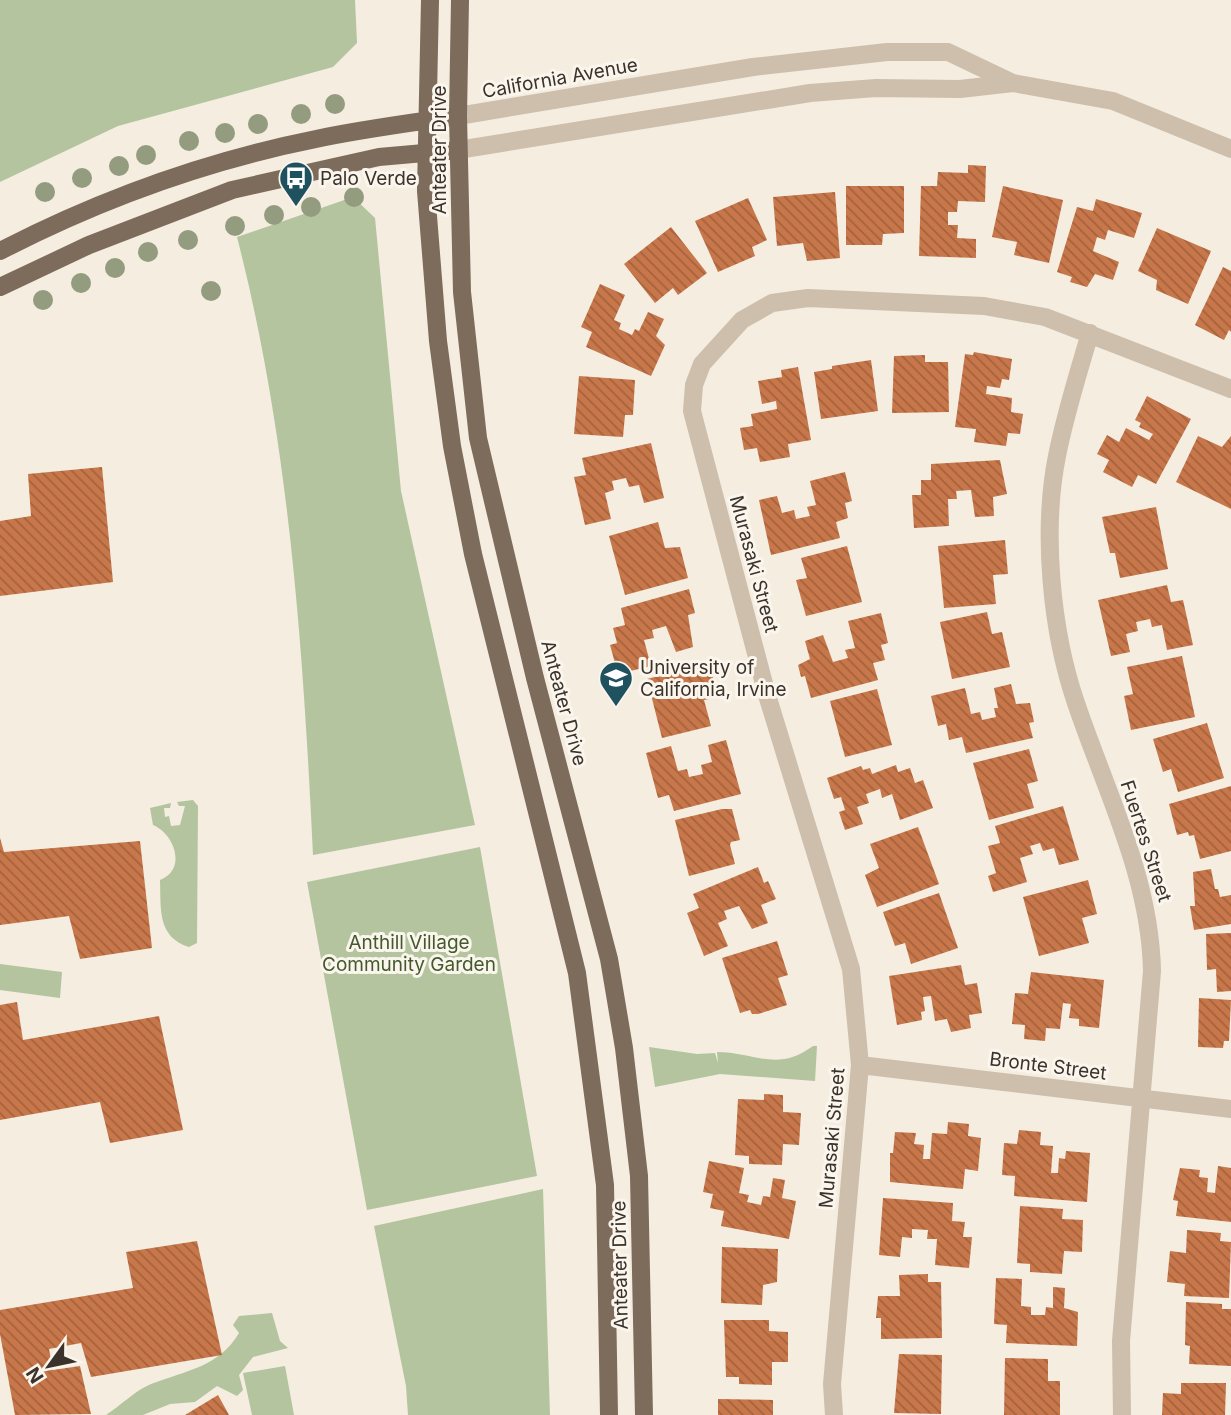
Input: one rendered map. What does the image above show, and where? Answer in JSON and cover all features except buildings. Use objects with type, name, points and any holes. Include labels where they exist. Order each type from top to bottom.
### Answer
[{"type":"main road","name":"Anteater Drive","points":[[430,0],[426,191],[438,341],[461,500],[562,909],[589,1053],[605,1185],[609,1415]]},
{"type":"main road","name":"Anteater Drive","points":[[460,0],[458,150],[462,292],[478,438],[529,652],[609,959],[624,1048],[639,1175],[644,1415]]},
{"type":"main road","name":"California Avenue","points":[[0,251],[50,225],[202,168],[315,139],[458,116]]},
{"type":"main road","name":"California Avenue","points":[[0,286],[89,245],[232,190],[379,157],[426,155],[458,150]]},
{"type":"street","name":"California Avenue","points":[[458,116],[753,67],[887,52],[948,52],[1013,83],[1113,101],[1231,149]]},
{"type":"street","name":"California Avenue","points":[[458,150],[810,93],[876,88],[960,89],[1013,83]]},
{"type":"street","name":"Murasaki Street","points":[[834,1415],[832,1384],[860,1065],[852,969],[767,695],[692,411],[694,384],[702,364],[741,320],[772,303],[808,298],[984,306],[1045,317],[1231,389]]},
{"type":"street","name":"Fuertes Street","points":[[1090,333],[1056,458],[1052,501],[1053,595],[1074,700],[1132,855],[1146,904],[1152,971],[1121,1341],[1122,1415]]},
{"type":"street","name":"Bronte Street","points":[[860,1065],[1231,1110]]},
{"type":"green space","points":[[0,0],[355,0],[357,43],[333,67],[118,126],[0,182]]},
{"type":"green space","points":[[353,197],[375,218],[401,491],[475,825],[313,855],[291,544],[269,390],[237,237]]},
{"type":"green space","points":[[193,800],[198,806],[197,943],[189,947],[171,936],[163,921],[160,880],[173,868],[175,852],[167,836],[153,825],[150,808],[171,803],[170,808],[164,808],[165,817],[169,816],[171,826],[180,825],[185,806],[179,806],[177,802]]},
{"type":"green space","name":"Anthill Village Community Garden","points":[[480,847],[537,1176],[367,1210],[307,882]]},
{"type":"green space","points":[[0,964],[62,972],[60,998],[0,990]]},
{"type":"green space","points":[[817,1046],[815,1081],[720,1074],[655,1087],[649,1047],[697,1054],[715,1053],[718,1063],[717,1052],[777,1060],[800,1054]]},
{"type":"green space","points":[[543,1189],[550,1415],[408,1415],[406,1386],[374,1226]]},
{"type":"green space","points":[[272,1313],[280,1341],[288,1348],[253,1357],[239,1375],[243,1390],[237,1396],[217,1386],[195,1402],[170,1404],[143,1415],[106,1415],[145,1387],[200,1366],[222,1353],[239,1333],[233,1325],[239,1316]]},
{"type":"green space","points":[[285,1366],[294,1415],[252,1415],[243,1373]]},
{"type":"place","name":"Palo Verde","points":[[296,208]]},
{"type":"place","name":"University of California, Irvine","points":[[616,708]]}]
